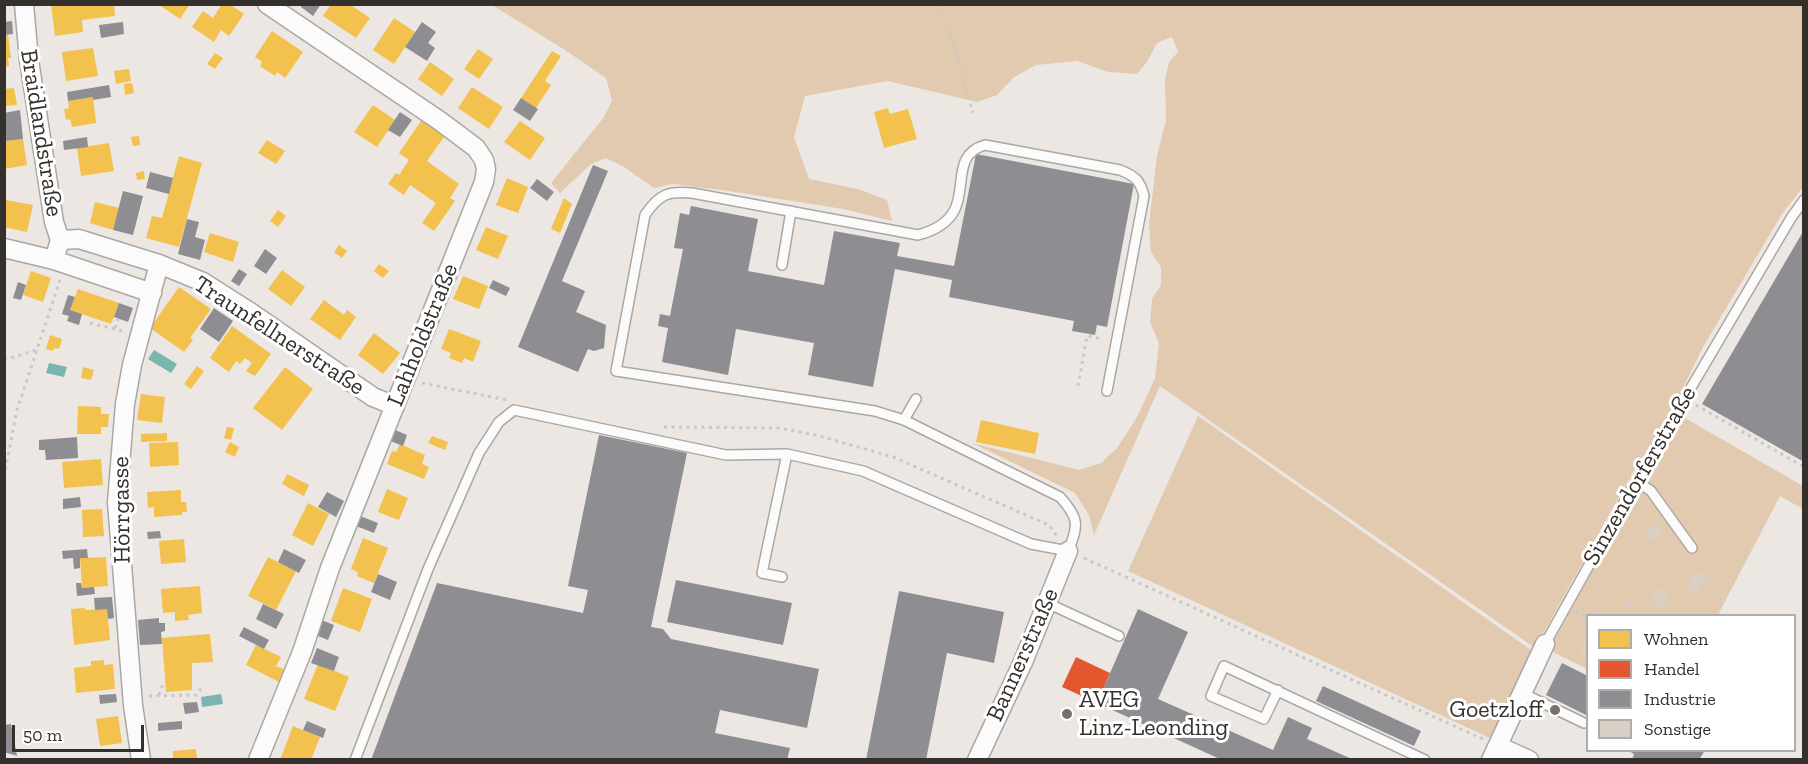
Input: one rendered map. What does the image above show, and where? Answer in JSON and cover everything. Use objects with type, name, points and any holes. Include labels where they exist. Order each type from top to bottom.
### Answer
[{"type":"street","name":"Braidlandstraße","points":[[24,4],[29,60],[54,222],[60,240],[58,268]]},
{"type":"street","name":"Lahholdstraße","points":[[258,759],[302,652],[330,568],[484,182],[486,169],[484,159],[476,148],[440,121],[267,4]]},
{"type":"street","name":"Traunfellnerstraße","points":[[60,240],[79,239],[159,264],[203,282],[224,294],[373,398],[394,406]]},
{"type":"street","name":"Traunfellnerstraße","points":[[4,248],[58,268],[152,292]]},
{"type":"street","name":"Hörrgasse","points":[[141,759],[133,698],[117,502],[124,404],[159,264]]},
{"type":"street","name":"Bannerstraße","points":[[977,759],[1023,662],[1068,551]]},
{"type":"street","name":"Sinzendorferstraße","points":[[1494,753],[1545,644]]},
{"type":"street","points":[[1494,753],[1529,759]]},
{"type":"lane","points":[[354,759],[428,568],[479,453],[498,422],[514,410],[726,455],[787,454],[863,471],[1031,544],[1068,551],[1076,532],[1076,519],[1060,498],[904,420],[875,411],[616,371],[645,215],[661,197],[673,191],[918,235],[933,230],[947,220],[956,208],[968,155],[975,148],[985,145],[1120,170],[1133,175],[1141,183],[1144,196],[1107,391]]},
{"type":"lane","name":"Sinzendorferstraße","points":[[1545,644],[1684,398],[1803,201]]},
{"type":"lane","points":[[782,265],[791,211]]},
{"type":"lane","points":[[904,420],[916,399]]},
{"type":"lane","points":[[782,577],[762,573],[787,454]]},
{"type":"lane","points":[[1636,481],[1651,491],[1692,548]]},
{"type":"lane","points":[[1047,603],[1119,636]]},
{"type":"lane","points":[[1278,690],[1264,719],[1211,696],[1224,666],[1278,690],[1425,759]]},
{"type":"lane","points":[[1522,693],[1584,723]]},
{"type":"path","points":[[938,4],[951,37],[973,113]]},
{"type":"path","points":[[4,477],[17,410],[58,268]]},
{"type":"path","points":[[115,328],[118,319]]},
{"type":"path","points":[[90,323],[140,336]]},
{"type":"path","points":[[1078,386],[1087,336]]},
{"type":"path","points":[[4,360],[36,350]]},
{"type":"path","points":[[1684,398],[1803,467]]},
{"type":"path","points":[[1068,551],[1494,753]]},
{"type":"path","points":[[159,695],[165,684]]},
{"type":"path","points":[[133,698],[196,695],[200,691],[200,684]]},
{"type":"shaded area","points":[[492,5],[1803,5],[1803,187],[1782,214],[1703,347],[1671,412],[1630,477],[1535,648],[1160,386],[1094,535],[1089,515],[1075,493],[972,443],[1079,470],[1101,463],[1117,448],[1137,417],[1155,378],[1159,343],[1150,322],[1152,299],[1161,285],[1161,267],[1151,252],[1149,225],[1157,156],[1166,120],[1165,80],[1169,62],[1178,52],[1172,37],[1157,43],[1147,62],[1137,74],[1108,72],[1077,61],[1036,65],[1014,77],[997,95],[977,102],[888,81],[805,96],[794,137],[809,179],[858,189],[887,200],[892,221],[843,209],[729,191],[673,184],[654,188],[624,167],[606,158],[591,164],[560,193],[551,183],[604,117],[612,100],[606,78]]},
{"type":"shaded area","points":[[1198,416],[1534,652],[1492,739],[1128,571]]},
{"type":"shaded area","points":[[1685,418],[1803,486],[1803,509],[1780,496],[1719,614],[1586,614],[1586,668],[1549,650],[1646,474]]},
{"type":"water","points":[[154,350],[177,364],[171,373],[148,359]]},
{"type":"water","points":[[49,363],[67,367],[64,377],[46,373]]},
{"type":"water","points":[[221,694],[223,704],[202,707],[201,697]]},
{"type":"building: Wohnen","points":[[51,4],[114,4],[115,16],[82,20],[83,32],[55,36]]},
{"type":"building: Wohnen","points":[[158,4],[190,4],[180,19]]},
{"type":"building: Wohnen","points":[[222,4],[229,4],[244,14],[229,36],[221,30],[214,42],[192,27],[203,11],[213,18]]},
{"type":"building: Wohnen","points":[[331,4],[349,4],[370,18],[356,38],[323,16]]},
{"type":"building: Wohnen","points":[[394,18],[415,32],[394,64],[373,50]]},
{"type":"building: Wohnen","points":[[272,31],[303,52],[285,78],[277,72],[275,76],[260,66],[262,62],[255,57]]},
{"type":"building: Wohnen","points":[[4,35],[8,35],[11,58],[8,58],[9,66],[4,67]]},
{"type":"building: Wohnen","points":[[93,48],[98,76],[66,81],[62,52]]},
{"type":"building: Wohnen","points":[[478,49],[493,59],[479,79],[464,69]]},
{"type":"building: Wohnen","points":[[552,51],[561,56],[545,81],[551,85],[536,108],[521,98]]},
{"type":"building: Wohnen","points":[[215,53],[223,58],[215,69],[207,64]]},
{"type":"building: Wohnen","points":[[430,62],[454,79],[442,96],[418,79]]},
{"type":"building: Wohnen","points":[[129,69],[131,81],[116,84],[114,71]]},
{"type":"building: Wohnen","points":[[132,83],[134,93],[125,95],[124,84]]},
{"type":"building: Wohnen","points":[[472,87],[503,107],[489,129],[458,108]]},
{"type":"building: Wohnen","points":[[14,88],[17,105],[4,106],[4,89]]},
{"type":"building: Wohnen","points":[[93,97],[96,123],[72,127],[70,119],[66,120],[64,109],[69,108],[68,101]]},
{"type":"building: Wohnen","points":[[373,105],[395,120],[377,147],[354,132]]},
{"type":"building: Wohnen","points":[[888,108],[890,114],[908,109],[917,139],[884,148],[874,112]]},
{"type":"building: Wohnen","points":[[423,118],[446,134],[427,161],[459,184],[450,198],[455,201],[434,231],[422,223],[436,203],[410,185],[404,195],[388,184],[396,173],[399,175],[409,160],[399,153]]},
{"type":"building: Wohnen","points":[[520,121],[545,138],[530,160],[504,142]]},
{"type":"building: Wohnen","points":[[139,136],[140,145],[133,146],[131,137]]},
{"type":"building: Wohnen","points":[[23,139],[27,165],[4,169],[4,141]]},
{"type":"building: Wohnen","points":[[267,140],[285,151],[276,164],[258,153]]},
{"type":"building: Wohnen","points":[[109,143],[114,171],[81,176],[77,148]]},
{"type":"building: Wohnen","points":[[179,156],[202,163],[179,247],[146,238],[152,216],[162,218]]},
{"type":"building: Wohnen","points":[[144,171],[145,179],[137,180],[136,173]]},
{"type":"building: Wohnen","points":[[507,178],[528,187],[518,213],[496,205]]},
{"type":"building: Wohnen","points":[[564,198],[572,204],[560,233],[551,229]]},
{"type":"building: Wohnen","points":[[6,200],[33,205],[27,232],[4,227]]},
{"type":"building: Wohnen","points":[[95,202],[119,208],[113,230],[90,223]]},
{"type":"building: Wohnen","points":[[278,210],[286,216],[278,227],[270,221]]},
{"type":"building: Wohnen","points":[[486,227],[508,236],[498,259],[476,250]]},
{"type":"building: Wohnen","points":[[210,233],[239,242],[233,262],[204,252]]},
{"type":"building: Wohnen","points":[[339,245],[347,251],[342,258],[334,252]]},
{"type":"building: Wohnen","points":[[379,264],[389,271],[383,278],[374,271]]},
{"type":"building: Wohnen","points":[[282,270],[305,287],[291,306],[268,289]]},
{"type":"building: Wohnen","points":[[31,271],[51,278],[43,302],[23,295]]},
{"type":"building: Wohnen","points":[[463,276],[488,286],[479,309],[453,299]]},
{"type":"building: Wohnen","points":[[179,287],[211,309],[190,338],[193,340],[184,352],[150,328]]},
{"type":"building: Wohnen","points":[[78,289],[119,303],[111,324],[70,310]]},
{"type":"building: Wohnen","points":[[324,300],[344,315],[347,310],[356,317],[340,340],[310,319]]},
{"type":"building: Wohnen","points":[[232,326],[271,354],[255,376],[246,371],[252,363],[245,358],[240,364],[236,361],[229,372],[210,358]]},
{"type":"building: Wohnen","points":[[449,329],[481,341],[473,362],[464,358],[462,363],[449,358],[451,353],[441,349]]},
{"type":"building: Wohnen","points":[[374,333],[400,353],[383,374],[358,355]]},
{"type":"building: Wohnen","points":[[50,335],[62,339],[59,349],[54,348],[53,351],[46,349]]},
{"type":"building: Wohnen","points":[[197,366],[204,371],[191,389],[184,384]]},
{"type":"building: Wohnen","points":[[83,367],[94,370],[91,380],[81,378]]},
{"type":"building: Wohnen","points":[[285,367],[313,389],[282,430],[253,408]]},
{"type":"building: Wohnen","points":[[141,394],[165,397],[162,423],[137,420]]},
{"type":"building: Wohnen","points":[[78,406],[101,407],[101,414],[109,414],[108,427],[101,427],[101,434],[77,434]]},
{"type":"building: Wohnen","points":[[981,420],[1039,433],[1035,454],[976,442]]},
{"type":"building: Wohnen","points":[[227,427],[234,428],[231,440],[224,438]]},
{"type":"building: Wohnen","points":[[167,433],[167,441],[141,442],[141,434]]},
{"type":"building: Wohnen","points":[[432,436],[448,442],[445,450],[428,443]]},
{"type":"building: Wohnen","points":[[178,442],[179,465],[150,467],[149,443]]},
{"type":"building: Wohnen","points":[[230,442],[239,447],[235,457],[225,452]]},
{"type":"building: Wohnen","points":[[400,444],[425,455],[422,464],[429,467],[424,479],[387,464],[392,451],[396,452]]},
{"type":"building: Wohnen","points":[[101,459],[103,485],[64,488],[62,462]]},
{"type":"building: Wohnen","points":[[287,474],[309,485],[304,496],[282,484]]},
{"type":"building: Wohnen","points":[[387,489],[408,498],[399,520],[378,512]]},
{"type":"building: Wohnen","points":[[181,490],[181,502],[186,502],[187,512],[182,512],[182,515],[154,517],[154,507],[148,508],[147,492]]},
{"type":"building: Wohnen","points":[[308,503],[329,514],[313,546],[292,535]]},
{"type":"building: Wohnen","points":[[102,509],[104,536],[83,537],[82,510]]},
{"type":"building: Wohnen","points":[[363,538],[388,548],[374,583],[357,576],[358,572],[351,569]]},
{"type":"building: Wohnen","points":[[184,539],[186,562],[161,564],[159,541]]},
{"type":"building: Wohnen","points":[[106,557],[108,586],[82,588],[80,558]]},
{"type":"building: Wohnen","points":[[268,557],[296,571],[276,610],[248,596]]},
{"type":"building: Wohnen","points":[[200,586],[202,613],[188,615],[189,620],[175,621],[175,612],[163,613],[161,589]]},
{"type":"building: Wohnen","points":[[343,588],[372,599],[360,632],[331,621]]},
{"type":"building: Wohnen","points":[[85,608],[85,610],[107,609],[110,640],[74,645],[71,609]]},
{"type":"building: Wohnen","points":[[210,634],[213,662],[192,663],[192,690],[166,692],[162,638]]},
{"type":"building: Wohnen","points":[[256,645],[281,657],[276,666],[285,670],[279,682],[246,665]]},
{"type":"building: Wohnen","points":[[104,660],[104,665],[113,664],[115,689],[76,693],[74,668],[91,666],[91,661]]},
{"type":"building: Wohnen","points":[[318,664],[349,677],[335,711],[304,699]]},
{"type":"building: Wohnen","points":[[118,716],[122,743],[100,746],[96,719]]},
{"type":"building: Wohnen","points":[[293,726],[320,737],[311,760],[280,760]]},
{"type":"building: Wohnen","points":[[196,749],[197,760],[173,760],[173,751]]},
{"type":"building: Handel","points":[[1076,657],[1110,673],[1097,703],[1062,687]]},
{"type":"building: Industrie","points":[[301,4],[321,4],[313,16],[301,7]]},
{"type":"building: Industrie","points":[[12,21],[13,34],[4,35],[4,22]]},
{"type":"building: Industrie","points":[[123,22],[124,34],[101,38],[99,25]]},
{"type":"building: Industrie","points":[[422,22],[436,32],[428,43],[435,48],[427,61],[405,47]]},
{"type":"building: Industrie","points":[[109,85],[111,97],[68,101],[67,92]]},
{"type":"building: Industrie","points":[[521,98],[538,109],[530,121],[513,110]]},
{"type":"building: Industrie","points":[[20,110],[23,139],[5,141],[4,113]]},
{"type":"building: Industrie","points":[[400,112],[412,120],[400,137],[388,130]]},
{"type":"building: Industrie","points":[[87,137],[88,147],[64,150],[63,141]]},
{"type":"building: Industrie","points":[[976,154],[1134,184],[1107,327],[1097,325],[1095,335],[1072,331],[1074,321],[949,297],[952,280],[895,269],[873,387],[808,375],[814,343],[736,329],[728,375],[662,362],[668,328],[658,326],[660,314],[670,316],[683,249],[674,248],[680,213],[689,215],[691,206],[758,219],[748,271],[824,285],[834,231],[900,243],[897,256],[954,266]]},
{"type":"building: Industrie","points":[[593,165],[608,171],[562,281],[585,291],[576,312],[606,325],[604,348],[594,351],[588,349],[578,372],[518,347]]},
{"type":"building: Industrie","points":[[150,172],[173,178],[169,194],[146,188]]},
{"type":"building: Industrie","points":[[537,179],[554,192],[547,201],[530,188]]},
{"type":"building: Industrie","points":[[123,191],[143,196],[133,235],[113,230]]},
{"type":"building: Industrie","points":[[187,219],[199,222],[195,237],[205,240],[200,260],[178,254]]},
{"type":"building: Industrie","points":[[1804,230],[1804,462],[1702,404]]},
{"type":"building: Industrie","points":[[265,249],[277,258],[266,274],[254,266]]},
{"type":"building: Industrie","points":[[239,269],[247,274],[239,286],[231,281]]},
{"type":"building: Industrie","points":[[493,280],[510,288],[506,296],[489,288]]},
{"type":"building: Industrie","points":[[18,282],[26,285],[21,300],[13,298]]},
{"type":"building: Industrie","points":[[68,295],[75,297],[70,310],[82,314],[79,325],[67,321],[69,316],[62,314]]},
{"type":"building: Industrie","points":[[119,303],[133,308],[128,322],[114,317]]},
{"type":"building: Industrie","points":[[214,308],[233,321],[219,342],[200,329]]},
{"type":"building: Industrie","points":[[393,429],[407,435],[403,446],[388,440]]},
{"type":"building: Industrie","points":[[599,435],[687,453],[651,627],[663,629],[671,639],[819,669],[807,728],[720,710],[715,733],[790,748],[787,760],[371,760],[437,583],[583,613],[588,590],[568,586]]},
{"type":"building: Industrie","points":[[77,437],[78,458],[46,460],[45,450],[39,450],[39,440]]},
{"type":"building: Industrie","points":[[327,492],[344,501],[336,517],[318,507]]},
{"type":"building: Industrie","points":[[80,497],[81,507],[63,509],[63,499]]},
{"type":"building: Industrie","points":[[360,516],[378,523],[374,533],[356,526]]},
{"type":"building: Industrie","points":[[160,531],[161,538],[148,539],[147,532]]},
{"type":"building: Industrie","points":[[87,549],[88,558],[80,558],[80,568],[74,569],[73,558],[63,559],[62,551]]},
{"type":"building: Industrie","points":[[284,549],[306,560],[299,573],[278,562]]},
{"type":"building: Industrie","points":[[378,574],[397,582],[390,600],[371,592]]},
{"type":"building: Industrie","points":[[676,580],[792,603],[783,645],[667,622]]},
{"type":"building: Industrie","points":[[76,583],[81,583],[82,588],[94,587],[95,594],[77,596]]},
{"type":"building: Industrie","points":[[899,591],[1004,612],[994,663],[947,653],[926,760],[866,760]]},
{"type":"building: Industrie","points":[[112,597],[114,618],[108,619],[107,609],[95,610],[94,598]]},
{"type":"building: Industrie","points":[[263,604],[284,614],[276,629],[256,619]]},
{"type":"building: Industrie","points":[[1138,609],[1188,632],[1158,699],[1273,750],[1288,717],[1312,728],[1307,739],[1354,760],[1222,760],[1097,703]]},
{"type":"building: Industrie","points":[[159,618],[159,623],[165,623],[165,631],[161,632],[162,644],[140,645],[138,620]]},
{"type":"building: Industrie","points":[[319,619],[334,625],[328,640],[313,634]]},
{"type":"building: Industrie","points":[[244,627],[269,640],[264,649],[239,636]]},
{"type":"building: Industrie","points":[[317,648],[339,657],[334,671],[311,663]]},
{"type":"building: Industrie","points":[[1562,663],[1586,675],[1586,715],[1546,695]]},
{"type":"building: Industrie","points":[[1323,686],[1421,731],[1414,746],[1316,701]]},
{"type":"building: Industrie","points":[[116,694],[117,702],[100,704],[99,695]]},
{"type":"building: Industrie","points":[[197,702],[199,712],[185,714],[183,703]]},
{"type":"building: Industrie","points":[[182,721],[182,729],[158,731],[158,723]]},
{"type":"building: Industrie","points":[[307,721],[326,729],[323,738],[303,730]]},
{"type":"building: Industrie","points":[[11,724],[17,756],[4,752],[4,725]]},
{"type":"building: Industrie","points":[[1630,752],[1704,752],[1699,760],[1632,760],[1634,754]]},
{"type":"building: Sonstige","points":[[1657,524],[1663,532],[1650,542],[1645,534]]},
{"type":"building: Sonstige","points":[[1696,571],[1707,577],[1696,593],[1686,586]]},
{"type":"building: Sonstige","points":[[1660,587],[1669,594],[1660,608],[1650,602]]},
{"type":"building: Sonstige","points":[[1628,601],[1637,606],[1633,611],[1625,607]]},
{"type":"building: Sonstige","points":[[1584,643],[1586,644],[1586,656],[1579,653]]},
{"type":"place","name":"Goetzloff","points":[[1555,710]]},
{"type":"place","name":"AVEG Linz-Leonding","points":[[1067,714]]}]
